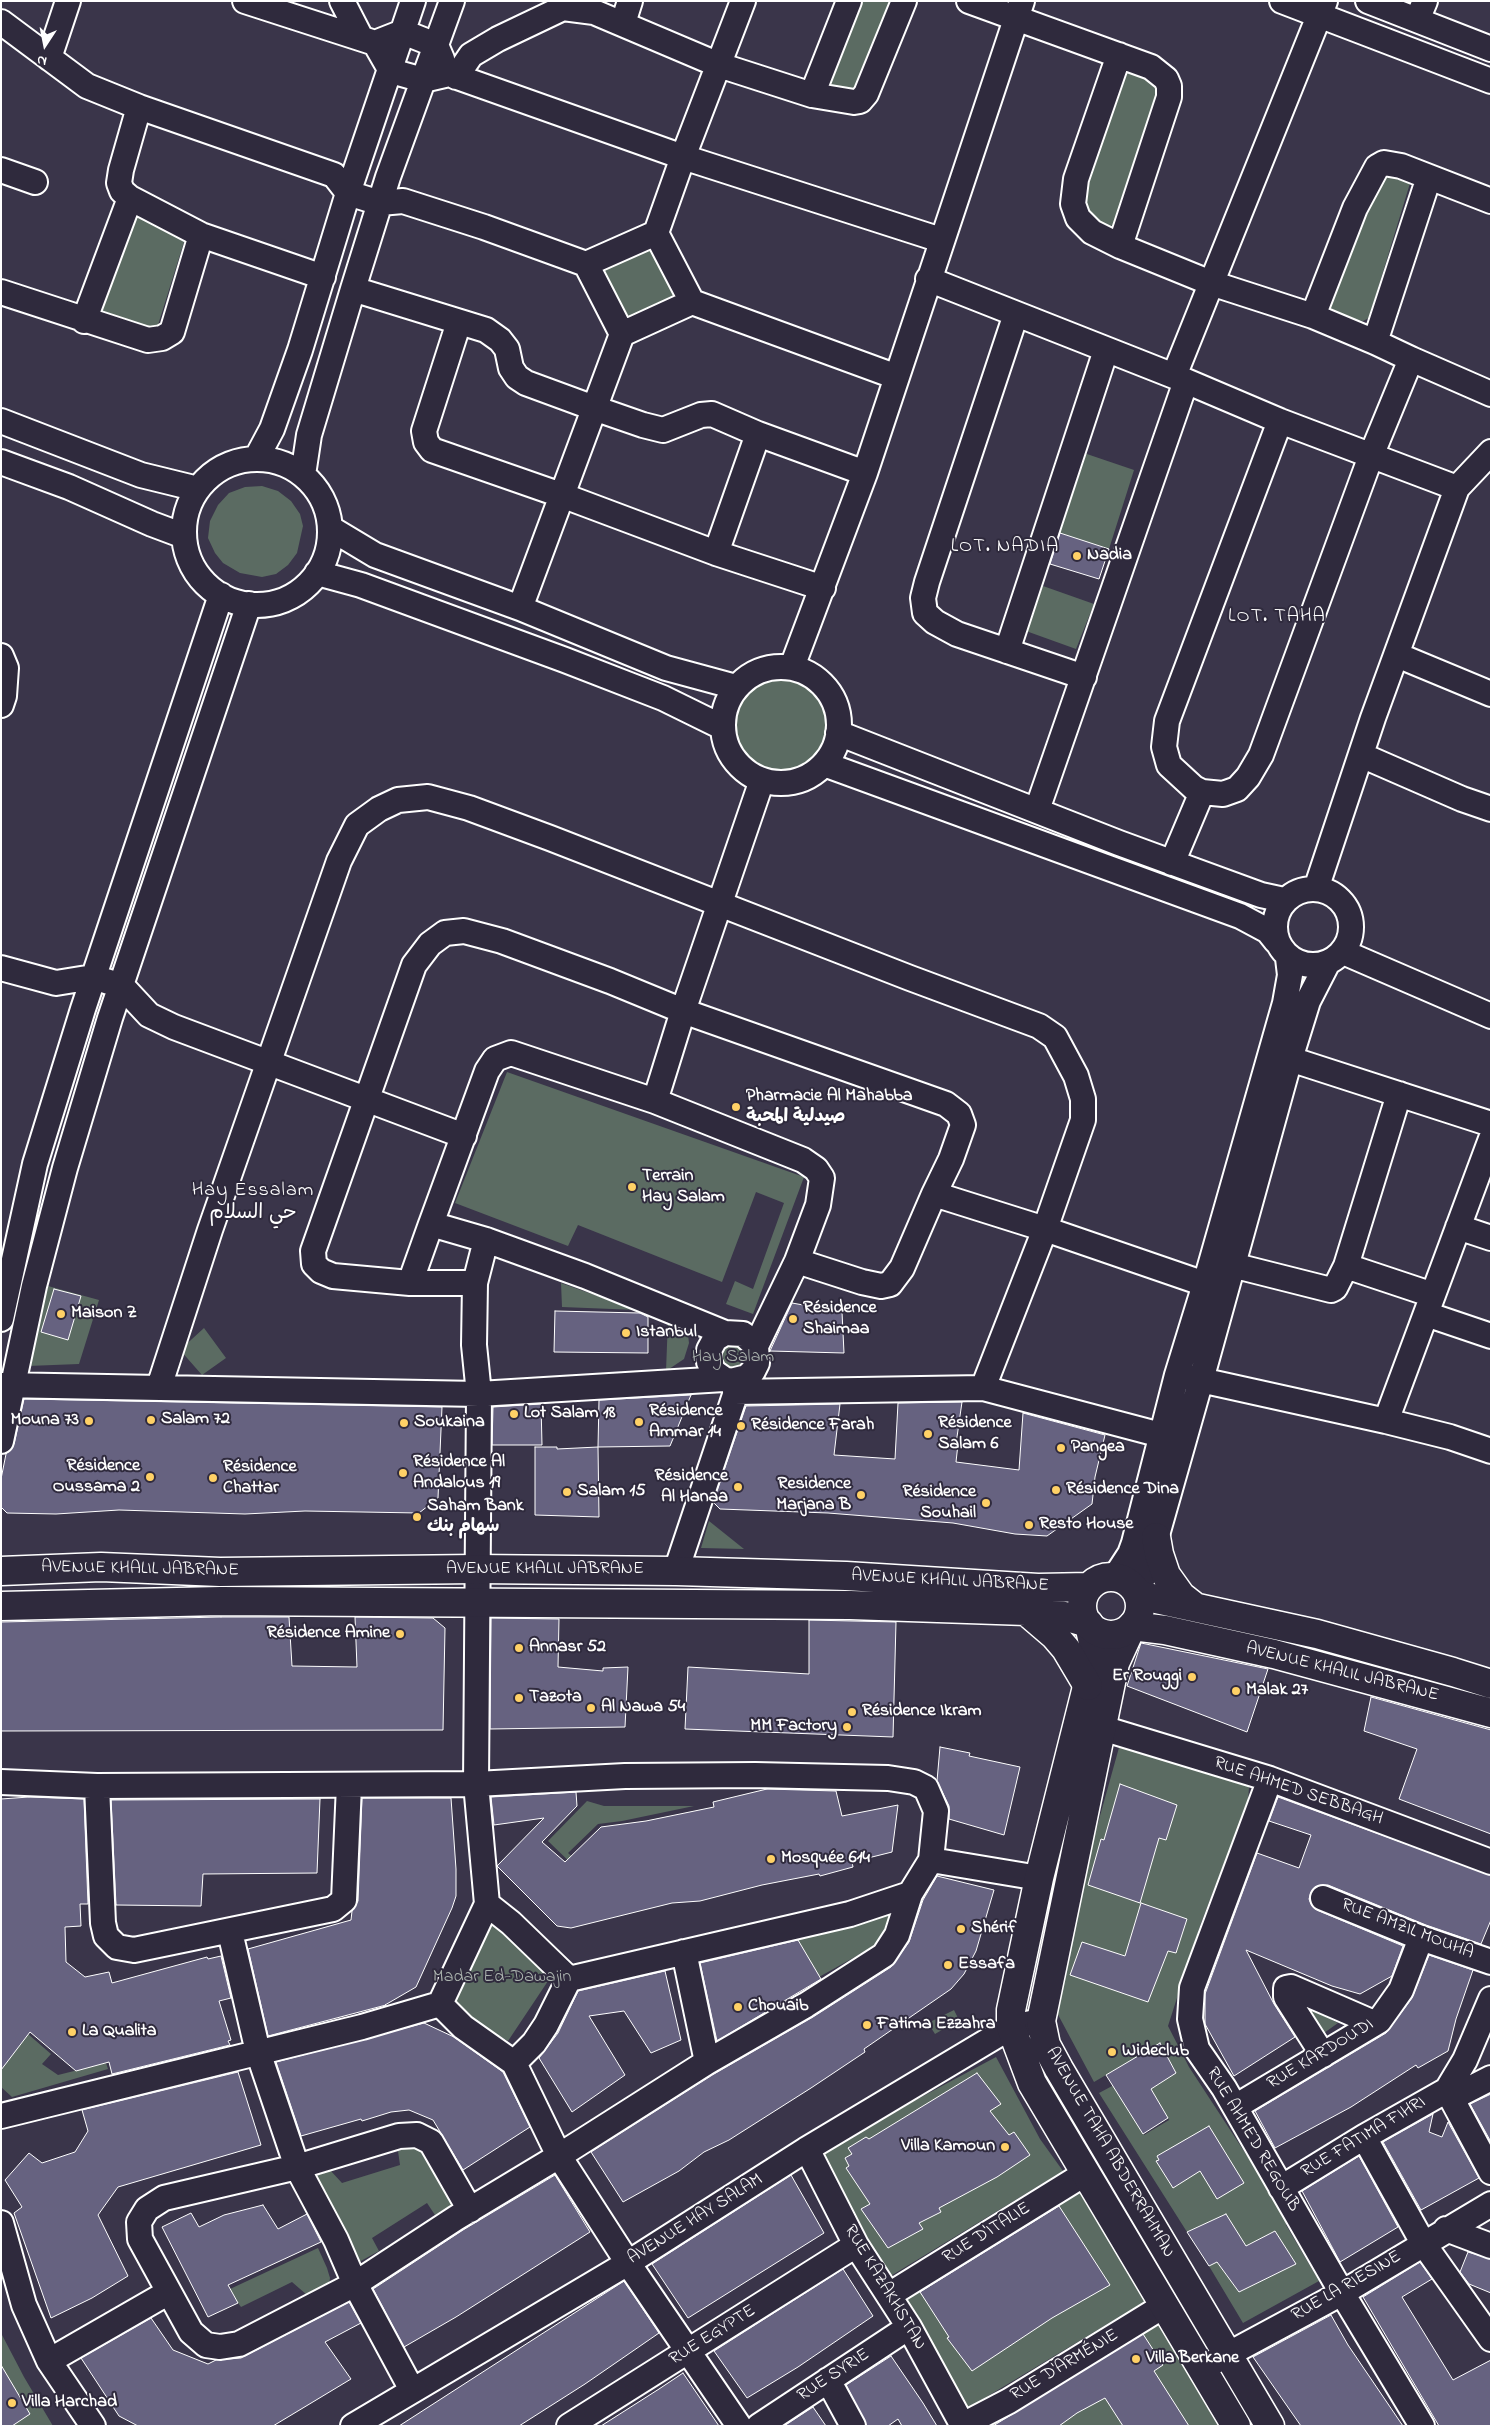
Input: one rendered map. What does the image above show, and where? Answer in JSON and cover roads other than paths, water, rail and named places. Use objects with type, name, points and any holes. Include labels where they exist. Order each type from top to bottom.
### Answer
[{"type":"main road","points":[[1156,1537],[1166,1575],[1181,1596],[1194,1607]]},
{"type":"main road","name":"AVENUE KHALIL JABRANE","points":[[1,1571],[101,1567],[220,1572],[476,1569],[676,1571],[846,1576],[1038,1588],[1089,1587]]},
{"type":"main road","points":[[1115,1577],[1132,1586],[1138,1594],[1140,1611],[1132,1626],[1122,1633],[1110,1635],[1099,1632],[1088,1624],[1082,1605],[1089,1587],[1106,1578],[1115,1577]]},
{"type":"main road","name":"AVENUE KHALIL JABRANE","points":[[1138,1594],[1317,1634],[1491,1684]]},
{"type":"main road","name":"AVENUE KHALIL JABRANE","points":[[1,1606],[221,1601],[850,1605],[1026,1611],[1064,1616],[1088,1624]]},
{"type":"main road","points":[[1026,1611],[1066,1649],[1088,1686]]},
{"type":"main road","name":"AVENUE TAHA ABDERRAHMAN","points":[[1088,1624],[1094,1653],[1088,1686],[1039,1878],[1011,2010],[1011,2027],[1032,2083],[1236,2426]]},
{"type":"main road","name":"AVENUE KHALIL JABRANE","points":[[1132,1626],[1165,1630],[1274,1654],[1491,1713]]},
{"type":"main road","name":"AVENUE TAHA ABDERRAHMAN","points":[[1132,1626],[1115,1663],[1041,2021],[1046,2045],[1058,2069],[1270,2426]]},
{"type":"street","points":[[49,58],[68,1]]},
{"type":"street","points":[[245,1],[368,41],[403,32],[436,45],[453,75]]},
{"type":"street","points":[[342,1],[368,41],[391,71],[423,80],[453,75],[682,157],[941,240]]},
{"type":"street","points":[[256,459],[272,430],[323,277],[341,184],[357,168],[413,1]]},
{"type":"street","points":[[302,475],[309,435],[388,177],[452,1]]},
{"type":"street","points":[[623,24],[630,1]]},
{"type":"street","points":[[586,264],[656,232],[682,157],[743,1]]},
{"type":"street","points":[[812,95],[850,1]]},
{"type":"street","points":[[453,75],[471,55],[566,4],[594,12],[719,65],[812,95],[841,102],[860,101],[866,94],[904,1]]},
{"type":"street","points":[[969,1],[1019,9],[1119,55],[1151,67],[1166,79],[1169,86],[1164,116],[1120,246]]},
{"type":"street","points":[[1282,1],[1321,8],[1491,81]]},
{"type":"street","points":[[1368,1],[1421,11],[1491,50]]},
{"type":"street","points":[[1037,810],[1084,677],[1211,283],[1321,8]]},
{"type":"street","points":[[792,667],[865,473],[1019,9]]},
{"type":"street","points":[[1,22],[87,86],[341,184],[380,203],[403,201],[484,226],[586,264],[622,334]]},
{"type":"street","points":[[1119,55],[1076,179],[1074,204],[1078,218],[1092,232],[1120,246],[1211,283],[1312,316],[1376,342],[1491,394]]},
{"type":"street","points":[[139,107],[119,183],[122,191],[130,198],[201,235],[323,277]]},
{"type":"street","points":[[1312,316],[1356,208],[1377,167],[1384,163],[1392,163],[1491,201]]},
{"type":"street","points":[[357,168],[388,177],[403,201]]},
{"type":"street","points":[[1,170],[35,182]]},
{"type":"street","points":[[1376,342],[1429,178]]},
{"type":"street","points":[[84,321],[130,198]]},
{"type":"street","points":[[656,232],[692,302],[897,377]]},
{"type":"street","points":[[1,292],[84,321],[148,340],[162,338],[172,332],[201,235]]},
{"type":"street","points":[[928,279],[1180,379],[1280,421],[1457,488]]},
{"type":"street","points":[[353,288],[486,330],[500,340],[507,349],[511,368],[517,377],[526,383],[594,408],[663,430],[702,415],[712,414],[758,434],[865,473]]},
{"type":"street","points":[[520,608],[564,496],[622,334],[692,302]]},
{"type":"street","points":[[1016,314],[936,555],[923,598],[925,613],[935,622],[958,634],[1084,677]]},
{"type":"street","points":[[458,322],[424,431],[426,442],[432,450],[716,552],[823,588]]},
{"type":"street","points":[[1007,651],[1106,350]]},
{"type":"street","points":[[1280,421],[1167,721],[1164,746],[1169,765],[1194,788],[1202,792],[1223,794],[1237,789],[1248,777],[1260,755],[1372,456],[1411,359]]},
{"type":"street","points":[[1,421],[141,475],[198,489]]},
{"type":"street","points":[[716,552],[758,434]]},
{"type":"street","points":[[1316,889],[1338,820],[1457,488],[1491,452]]},
{"type":"street","points":[[256,459],[281,463],[302,475],[317,489],[326,508],[330,528],[330,544],[325,559],[317,573],[294,595],[265,604],[249,604],[221,595],[202,580],[189,559],[184,536],[187,511],[198,489],[214,473],[234,463],[256,459]]},
{"type":"street","points":[[1,462],[70,487],[152,524],[184,536]]},
{"type":"street","points":[[330,528],[375,555],[520,608],[666,668],[736,687]]},
{"type":"street","points":[[317,573],[361,585],[565,660],[662,698],[722,727]]},
{"type":"street","points":[[1,1319],[35,1164],[82,1009],[221,595]]},
{"type":"street","points":[[1,1441],[7,1385],[60,1186],[110,1018],[249,604]]},
{"type":"street","points":[[1397,655],[1491,694]]},
{"type":"street","points":[[1,656],[6,668],[4,696],[1,705]]},
{"type":"street","points":[[771,667],[792,667],[811,674],[826,688],[836,706],[838,733],[835,747],[824,764],[811,774],[795,781],[762,780],[746,772],[734,760],[726,744],[722,727],[725,706],[736,687],[752,674],[771,667]]},
{"type":"street","points":[[838,733],[1172,863],[1261,895],[1284,900]]},
{"type":"street","points":[[1361,755],[1462,799],[1491,809]]},
{"type":"street","points":[[824,764],[1240,916],[1268,931],[1282,949],[1307,966],[1335,958],[1491,1016]]},
{"type":"street","points":[[655,1101],[682,1011],[762,780]]},
{"type":"street","points":[[1172,863],[1202,792]]},
{"type":"street","points":[[159,1387],[210,1230],[339,861],[357,825],[379,809],[398,800],[428,797],[469,808],[1039,1026],[1055,1037],[1066,1054],[1078,1084],[1083,1099],[1083,1120],[1045,1229],[983,1388]]},
{"type":"street","points":[[1115,1577],[1132,1548],[1177,1375],[1205,1284],[1285,1003],[1290,975],[1274,919],[1284,900],[1301,890],[1316,889],[1339,898],[1350,915],[1351,934],[1308,1001],[1156,1537],[1138,1594]]},
{"type":"street","points":[[475,1283],[410,1283],[333,1276],[314,1264],[313,1251],[414,965],[430,944],[445,933],[464,932],[502,941],[610,980],[682,1011],[946,1104],[959,1114],[963,1125],[954,1153],[902,1268],[890,1284],[881,1286],[862,1282],[797,1261]]},
{"type":"street","points":[[1,968],[56,983],[93,977],[122,986],[149,1015],[269,1064],[464,1136]]},
{"type":"street","points":[[56,983],[82,1009],[110,1018],[149,1015]]},
{"type":"street","points":[[410,1283],[488,1071],[495,1058],[502,1054],[511,1053],[525,1057],[655,1101],[803,1160],[816,1169],[822,1178],[822,1189],[818,1205],[797,1261],[756,1346],[757,1363],[747,1376],[733,1384],[676,1571]]},
{"type":"street","points":[[1290,1059],[1491,1124]]},
{"type":"street","points":[[1232,1265],[1331,1290],[1335,1288],[1346,1266],[1399,1094]]},
{"type":"street","points":[[1386,1421],[1491,1139]]},
{"type":"street","points":[[934,1194],[1045,1229],[1205,1284]]},
{"type":"street","points":[[431,1224],[486,1240],[622,1290],[725,1333],[743,1334],[756,1346]]},
{"type":"street","points":[[1458,1227],[1491,1238]]},
{"type":"street","points":[[1,2116],[362,2027],[440,2004],[487,1904],[476,1784],[476,1569],[479,1394],[474,1346],[475,1283],[486,1240]]},
{"type":"street","points":[[1346,1266],[1430,1304],[1491,1336]]},
{"type":"street","points":[[725,1333],[715,1339],[709,1350],[709,1362],[714,1372],[733,1384]]},
{"type":"street","points":[[1177,1375],[1386,1421],[1450,1437],[1491,1451]]},
{"type":"street","points":[[7,1385],[479,1394],[733,1384],[983,1388],[1161,1435]]},
{"type":"street","name":"RUE AHMED SEBBAGH","points":[[1102,1728],[1270,1779],[1491,1862]]},
{"type":"street","points":[[1,1782],[97,1786],[476,1784],[625,1776],[755,1775],[888,1778],[914,1782],[926,1788],[933,1799],[936,1811],[932,1860],[910,1894],[897,1935],[884,1955],[806,2006],[707,2062],[355,2284],[239,2344],[220,2347],[206,2344],[191,2332],[140,2239],[139,2222],[147,2209],[164,2198],[297,2167],[399,2136],[417,2135],[431,2142],[470,2210]]},
{"type":"street","name":"RUE AHMED REGOUB","points":[[1270,1779],[1192,1988],[1190,2019],[1197,2049],[1234,2107],[1422,2426]]},
{"type":"street","points":[[97,1786],[106,1936],[117,1948],[134,1950],[230,1932],[333,1909],[344,1900],[349,1785]]},
{"type":"street","points":[[932,1860],[1039,1878]]},
{"type":"street","points":[[568,1979],[850,1914],[910,1894]]},
{"type":"street","name":"RUE AMZIL MOUHA","points":[[1323,1898],[1421,1938],[1491,1962]]},
{"type":"street","points":[[487,1904],[511,1923],[568,1979]]},
{"type":"street","points":[[230,1932],[258,2052],[297,2167],[336,2240],[355,2284],[412,2390]]},
{"type":"street","name":"RUE KARDOUDI","points":[[1234,2107],[1374,2023],[1392,2005],[1401,1990],[1421,1938]]},
{"type":"street","points":[[684,1952],[707,2062]]},
{"type":"street","points":[[514,2063],[534,2043],[542,2031],[568,1979]]},
{"type":"street","points":[[1323,2055],[1286,1997],[1286,1988],[1290,1987],[1374,2023]]},
{"type":"street","points":[[1491,2000],[1450,2094],[1491,2172]]},
{"type":"street","points":[[440,2004],[463,2027],[514,2063],[559,2156],[628,2264],[690,2351],[739,2426]]},
{"type":"street","name":"AVENUE HAY SALAM","points":[[353,2426],[628,2264],[807,2149],[1011,2027],[1041,2021]]},
{"type":"street","name":"RUE FATIMA FIHRI","points":[[1281,2188],[1364,2137],[1450,2094],[1491,2078]]},
{"type":"street","points":[[1364,2137],[1423,2242],[1491,2339]]},
{"type":"street","name":"RUE KAZAKHSTAN","points":[[807,2149],[856,2245],[909,2327],[963,2425]]},
{"type":"street","name":"RUE D'ITALIE","points":[[888,2295],[1086,2173]]},
{"type":"street","name":"RUE LA RIESINE","points":[[1201,2369],[1342,2293],[1423,2242],[1491,2204]]},
{"type":"street","points":[[1,2223],[24,2305],[49,2362],[93,2426]]},
{"type":"street","points":[[1446,2230],[1491,2246]]},
{"type":"street","name":"RUE EGYPTE","points":[[569,2426],[856,2245]]},
{"type":"street","points":[[49,2362],[169,2292]]},
{"type":"street","name":"RUE D'ARMÉNIE","points":[[963,2425],[1009,2400],[1165,2305]]},
{"type":"street","name":"RUE SYRIE","points":[[759,2426],[909,2327]]},
{"type":"street","points":[[828,2380],[853,2426]]},
{"type":"place","name":"Nadia","points":[[1077,556]]},
{"type":"place","name":"Pharmacie Al Mahabba صيدلية المحبة","points":[[736,1107]]},
{"type":"place","name":"Terrain Hay Salam","points":[[632,1187]]},
{"type":"place","name":"Maison Z","points":[[61,1314]]},
{"type":"place","name":"Résidence Shaimaa","points":[[793,1319]]},
{"type":"place","name":"Istanbul","points":[[626,1333]]},
{"type":"place","name":"Lot Salam 18","points":[[514,1414]]},
{"type":"place","name":"Salam 72","points":[[151,1420]]},
{"type":"place","name":"Mouna 73","points":[[89,1421]]},
{"type":"place","name":"Résidence Ammar 14","points":[[639,1422]]},
{"type":"place","name":"Soukaina","points":[[404,1423]]},
{"type":"place","name":"Résidence Farah","points":[[741,1426]]},
{"type":"place","name":"Résidence Salam 6","points":[[928,1434]]},
{"type":"place","name":"Pangea","points":[[1061,1448]]},
{"type":"place","name":"Résidence Al Andalous 19","points":[[403,1473]]},
{"type":"place","name":"Résidence Oussama 2","points":[[150,1477]]},
{"type":"place","name":"Résidence Chattar","points":[[213,1478]]},
{"type":"place","name":"Résidence Al Hanaa","points":[[738,1487]]},
{"type":"place","name":"Résidence Dina","points":[[1056,1490]]},
{"type":"place","name":"Salam 15","points":[[567,1492]]},
{"type":"place","name":"Residence Marjana B","points":[[861,1495]]},
{"type":"place","name":"Résidence Souhail","points":[[986,1503]]},
{"type":"place","name":"Saham Bank سهام بنك","points":[[417,1517]]},
{"type":"place","name":"Resto House","points":[[1029,1525]]},
{"type":"place","name":"Résidence Amine","points":[[400,1634]]},
{"type":"place","name":"Annasr 52","points":[[519,1648]]},
{"type":"place","name":"Er Rouggi","points":[[1192,1677]]},
{"type":"place","name":"Malak 27","points":[[1236,1691]]},
{"type":"place","name":"Tazota","points":[[519,1698]]},
{"type":"place","name":"Al Nawa 54","points":[[591,1708]]},
{"type":"place","name":"Résidence Ikram","points":[[852,1712]]},
{"type":"place","name":"MM Factory","points":[[847,1727]]},
{"type":"place","name":"Mosquée 614","points":[[771,1859]]},
{"type":"place","name":"Shérif","points":[[961,1929]]},
{"type":"place","name":"Essafa","points":[[948,1965]]},
{"type":"place","name":"Chouaib","points":[[738,2007]]},
{"type":"place","name":"Fatima Ezzahra","points":[[867,2025]]},
{"type":"place","name":"La Qualita","points":[[72,2032]]},
{"type":"place","name":"Wideclub","points":[[1112,2052]]},
{"type":"place","name":"Villa Kamoun","points":[[1005,2147]]},
{"type":"place","name":"Villa Berkane","points":[[1136,2359]]},
{"type":"place","name":"Villa Harchad","points":[[12,2403]]},
{"type":"district","name":"LOT. NADIA","points":[[1005,548]]},
{"type":"district","name":"LOT. TAHA","points":[[1277,618]]},
{"type":"district","name":"Hay Essalam حي السلام","points":[[253,1204]]},
{"type":"park label","name":"Hay Salam","points":[[733,1358]]},
{"type":"park label","name":"Madar Ed-Dawajin","points":[[502,1978]]}]
